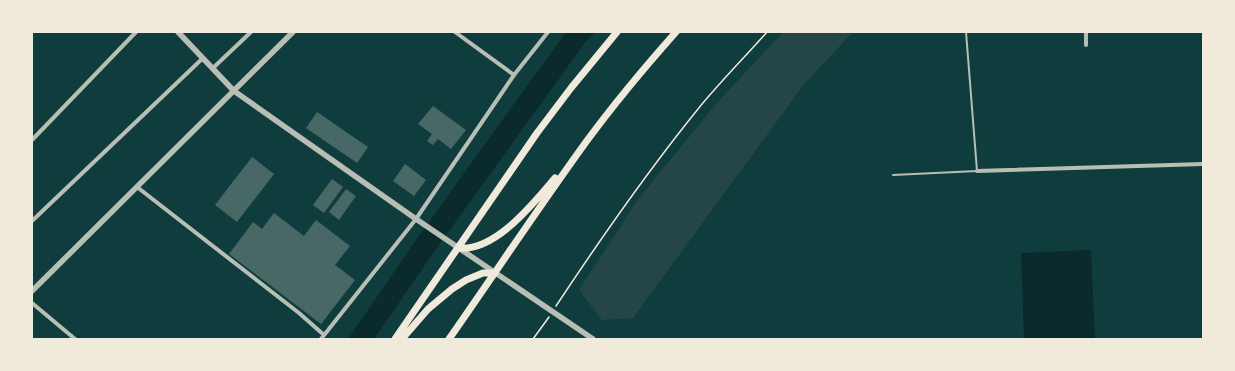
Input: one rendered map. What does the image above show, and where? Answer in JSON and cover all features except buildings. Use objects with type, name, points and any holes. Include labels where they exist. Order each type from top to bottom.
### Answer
[{"type":"highway","points":[[395,339],[537,133],[571,88],[617,32]]},
{"type":"highway","points":[[458,248],[467,249],[488,241],[517,221],[586,142],[646,66],[676,32]]},
{"type":"highway","points":[[449,339],[586,142]]},
{"type":"highway","points":[[402,339],[428,309],[452,289],[466,280],[483,273],[494,273]]},
{"type":"street","points":[[32,140],[136,32]]},
{"type":"street","points":[[178,32],[234,91],[494,273],[593,339]]},
{"type":"street","points":[[213,68],[251,32]]},
{"type":"street","points":[[32,291],[293,32]]},
{"type":"street","points":[[454,32],[514,75]]},
{"type":"street","points":[[321,339],[416,219],[514,75],[548,32]]},
{"type":"street","points":[[1086,32],[1086,45]]},
{"type":"street","points":[[32,221],[203,58]]},
{"type":"street","points":[[977,171],[1203,164]]},
{"type":"street","points":[[136,187],[299,313],[324,335]]},
{"type":"street","points":[[32,303],[75,339]]},
{"type":"lane","points":[[893,175],[977,171],[966,32]]},
{"type":"path","points":[[533,339],[637,189],[699,108],[767,32]]},
{"type":"shaded area","points":[[566,32],[595,32],[584,44],[436,249],[374,339],[348,339],[418,237]]},
{"type":"shaded area","points":[[783,32],[853,32],[805,83],[633,318],[602,320],[579,290],[639,198],[716,104]]},
{"type":"shaded area","points":[[1091,250],[1095,339],[1024,339],[1021,253]]}]
